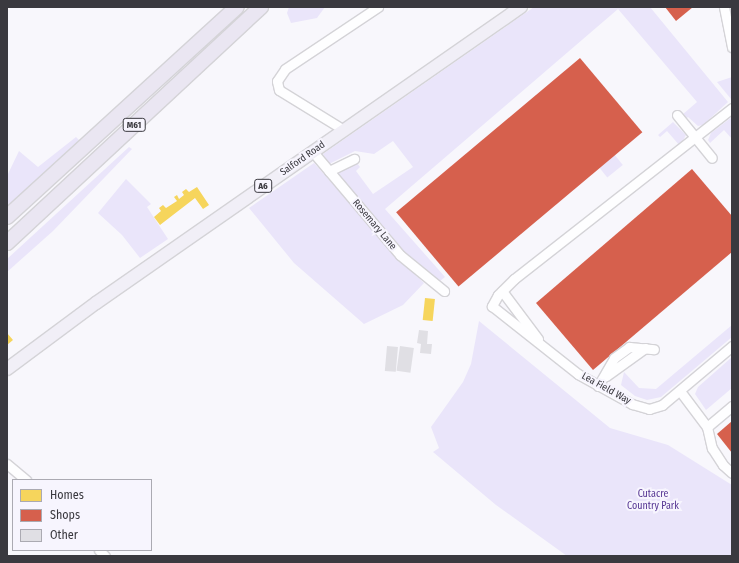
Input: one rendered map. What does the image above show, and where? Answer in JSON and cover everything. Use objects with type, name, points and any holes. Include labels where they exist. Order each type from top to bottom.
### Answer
[{"type":"highway","name":"M61","points":[[7,217],[237,7]]},
{"type":"highway","name":"M61","points":[[7,243],[261,7]]},
{"type":"highway","name":"M61","points":[[211,53],[268,7]]},
{"type":"main road","name":"Salford Road","points":[[7,369],[96,302],[522,7]]},
{"type":"street","points":[[344,130],[279,90],[277,81],[285,69],[378,7]]},
{"type":"street","points":[[724,7],[732,46]]},
{"type":"street","points":[[548,352],[502,291],[533,263],[697,138],[732,108]]},
{"type":"street","points":[[677,115],[712,158]]},
{"type":"street","name":"Rosemary Lane","points":[[313,152],[400,255],[444,291]]},
{"type":"street","points":[[329,171],[354,159]]},
{"type":"street","name":"Lea Field Way","points":[[502,291],[492,306],[501,315],[548,352],[600,382],[632,404],[649,409],[662,405],[732,346]]},
{"type":"street","points":[[600,382],[614,358],[629,347],[650,349]]},
{"type":"street","points":[[680,391],[707,426],[712,448],[723,466],[732,474]]},
{"type":"street","points":[[707,426],[732,406]]},
{"type":"street","points":[[7,464],[25,479]]},
{"type":"green space","points":[[289,7],[325,7],[317,18],[291,23],[287,13]]},
{"type":"green space","points":[[534,7],[650,7],[728,102],[703,125],[698,126],[688,117],[686,119],[682,115],[697,102],[618,9],[385,209],[445,277],[440,281],[447,288],[423,273],[334,175],[335,169],[357,163],[360,167],[356,171],[373,194],[413,167],[393,141],[374,154],[355,151],[329,164],[323,154]]},
{"type":"green space","points":[[732,77],[732,97],[731,99],[717,82]]},
{"type":"green space","points":[[732,117],[732,139],[724,130],[710,143],[708,140],[711,133]]},
{"type":"green space","points":[[673,122],[686,135],[680,146],[667,131],[660,137],[658,135]]},
{"type":"green space","points":[[76,137],[79,140],[7,207],[7,176],[19,151],[38,167]]},
{"type":"green space","points":[[129,147],[132,149],[53,231],[7,272],[7,259]]},
{"type":"green space","points":[[614,154],[623,165],[607,177],[598,167]]},
{"type":"green space","points":[[314,163],[406,266],[424,283],[403,305],[364,324],[294,263],[249,208]]},
{"type":"green space","points":[[126,179],[151,204],[147,207],[168,239],[140,258],[122,235],[98,213]]},
{"type":"green space","name":"Cutacre Country Park","points":[[479,321],[610,428],[668,445],[732,485],[732,556],[567,556],[496,505],[433,452],[439,448],[431,427],[463,382],[471,364]]},
{"type":"green space","points":[[732,325],[732,337],[661,397],[647,400],[635,396],[621,385],[624,372],[639,388],[656,389]]},
{"type":"green space","points":[[732,357],[732,388],[706,410],[695,394],[698,387]]},
{"type":"building: Homes","points":[[197,187],[209,205],[203,209],[195,198],[160,225],[154,217],[161,211],[159,208],[163,205],[166,208],[177,201],[174,197],[177,195],[179,199],[184,195],[182,192],[186,189],[189,192]]},
{"type":"building: Homes","points":[[425,298],[435,299],[433,321],[423,320]]},
{"type":"building: Homes","points":[[7,333],[13,340],[7,345]]},
{"type":"building: Shops","points":[[665,7],[693,7],[676,21]]},
{"type":"building: Shops","points":[[580,58],[642,132],[458,287],[396,212]]},
{"type":"building: Shops","points":[[692,169],[732,216],[732,252],[593,370],[536,303]]},
{"type":"building: Shops","points":[[732,421],[732,453],[717,434]]},
{"type":"building: Other","points":[[419,330],[428,331],[427,344],[432,344],[431,354],[420,353],[421,344],[417,343]]},
{"type":"building: Other","points":[[387,346],[398,347],[396,372],[385,371]]},
{"type":"building: Other","points":[[400,346],[414,348],[410,373],[397,371]]}]
